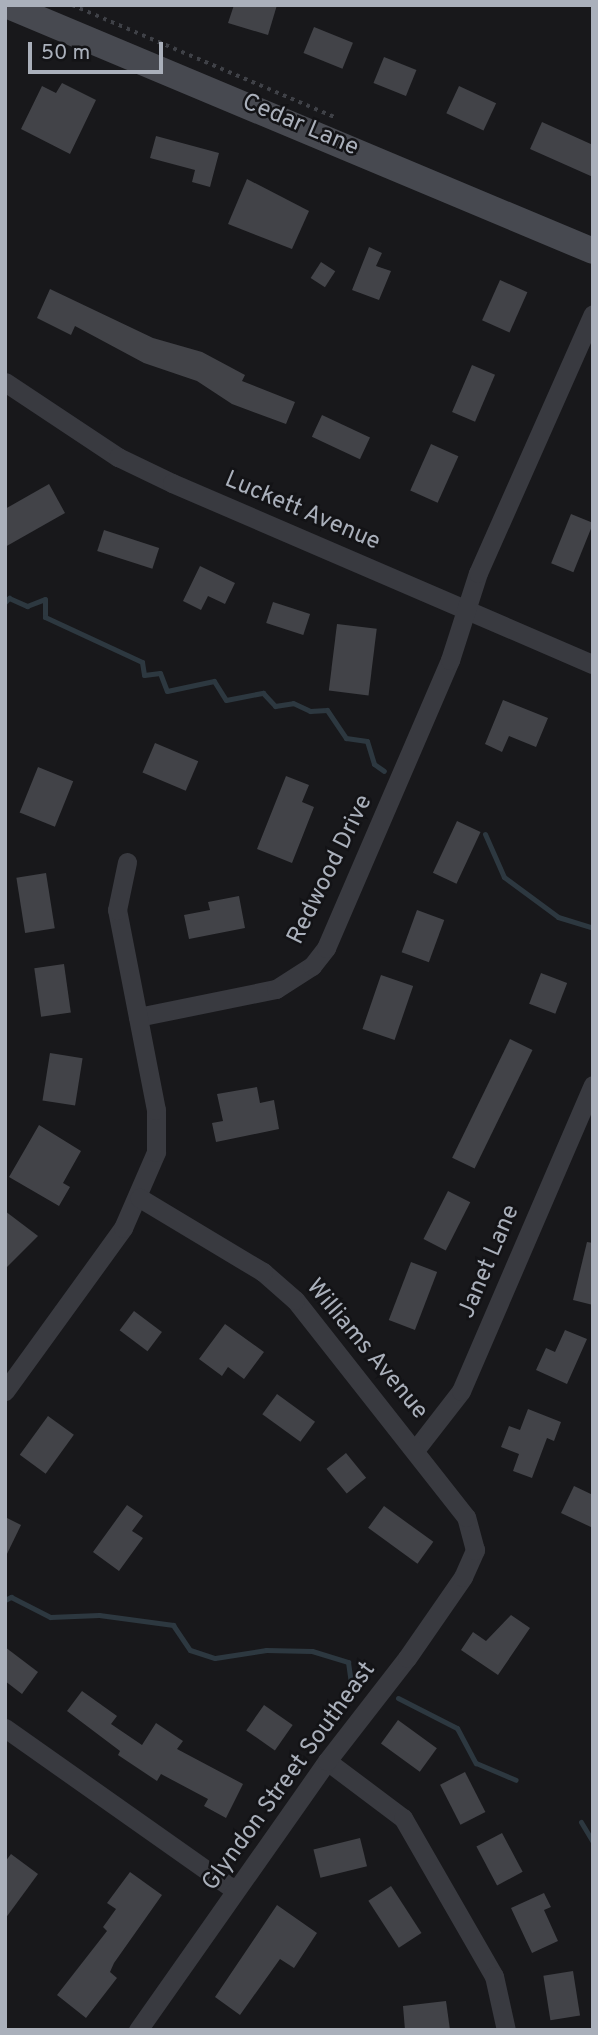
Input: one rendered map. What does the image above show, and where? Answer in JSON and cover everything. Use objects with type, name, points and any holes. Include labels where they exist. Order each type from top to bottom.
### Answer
[{"type":"main road","name":"Cedar Lane","points":[[6,5],[593,251]]},
{"type":"street","name":"Redwood Drive","points":[[138,1017],[276,989],[312,966],[326,948],[402,776],[466,611],[593,313]]},
{"type":"street","name":"Luckett Avenue","points":[[7,386],[118,457],[466,611],[593,664]]},
{"type":"street","points":[[6,1391],[140,1198],[156,1152],[158,1127],[117,909],[127,862]]},
{"type":"street","name":"Janet Lane","points":[[416,1449],[461,1391],[593,1085]]},
{"type":"street","name":"Williams Avenue","points":[[140,1198],[263,1272],[295,1300],[416,1449],[466,1517],[475,1550]]},
{"type":"street","name":"Glyndon Street Southeast","points":[[138,2030],[327,1761],[407,1658],[463,1577],[475,1550]]},
{"type":"street","points":[[5,1728],[235,1890]]},
{"type":"street","points":[[327,1761],[403,1818],[494,1976],[506,2030]]},
{"type":"building","points":[[234,5],[277,5],[268,35],[228,23]]},
{"type":"building","points":[[314,27],[353,43],[342,69],[304,53]]},
{"type":"building","points":[[384,57],[416,70],[406,96],[374,83]]},
{"type":"building","points":[[62,83],[96,100],[70,154],[21,129],[42,86],[56,93]]},
{"type":"building","points":[[459,86],[496,103],[483,131],[446,113]]},
{"type":"building","points":[[542,122],[593,145],[593,177],[530,149]]},
{"type":"building","points":[[156,136],[219,153],[210,187],[192,182],[195,170],[150,158]]},
{"type":"building","points":[[247,179],[309,211],[292,249],[228,224]]},
{"type":"building","points":[[369,247],[382,253],[376,266],[391,271],[379,300],[352,290]]},
{"type":"building","points":[[321,262],[335,271],[325,287],[311,278]]},
{"type":"building","points":[[500,280],[527,292],[510,332],[482,320]]},
{"type":"building","points":[[50,289],[153,338],[202,352],[245,375],[242,381],[295,402],[286,424],[232,404],[197,381],[144,363],[75,326],[71,335],[37,318]]},
{"type":"building","points":[[472,365],[495,375],[475,422],[452,412]]},
{"type":"building","points":[[322,415],[370,437],[360,459],[312,437]]},
{"type":"building","points":[[431,444],[458,456],[438,503],[410,491]]},
{"type":"building","points":[[49,484],[65,513],[5,547],[5,509]]},
{"type":"building","points":[[571,514],[593,523],[573,572],[551,563]]},
{"type":"building","points":[[104,530],[159,548],[152,569],[97,551]]},
{"type":"building","points":[[200,566],[235,583],[225,604],[208,596],[201,610],[183,601]]},
{"type":"building","points":[[273,602],[310,614],[303,635],[266,623]]},
{"type":"building","points":[[337,624],[377,629],[369,695],[329,691]]},
{"type":"building","points":[[503,700],[548,718],[536,747],[509,736],[502,752],[485,744]]},
{"type":"building","points":[[155,743],[198,761],[186,791],[142,772]]},
{"type":"building","points":[[38,767],[73,781],[55,827],[20,812]]},
{"type":"building","points":[[286,776],[309,785],[302,802],[314,807],[292,863],[257,849]]},
{"type":"building","points":[[457,821],[481,832],[456,884],[433,873]]},
{"type":"building","points":[[46,873],[55,928],[25,933],[16,878]]},
{"type":"building","points":[[239,896],[245,928],[189,939],[184,915],[210,910],[208,902]]},
{"type":"building","points":[[417,910],[444,920],[429,962],[402,952]]},
{"type":"building","points":[[64,964],[71,1013],[41,1017],[34,968]]},
{"type":"building","points":[[541,973],[567,983],[555,1014],[529,1004]]},
{"type":"building","points":[[381,975],[413,986],[395,1040],[362,1029]]},
{"type":"building","points":[[510,1039],[532,1050],[475,1169],[452,1158]]},
{"type":"building","points":[[50,1053],[83,1058],[75,1106],[42,1100]]},
{"type":"building","points":[[257,1087],[260,1103],[274,1100],[279,1129],[216,1142],[212,1123],[223,1121],[217,1094]]},
{"type":"building","points":[[39,1125],[81,1151],[63,1183],[70,1187],[59,1206],[9,1177]]},
{"type":"building","points":[[448,1191],[470,1202],[446,1250],[423,1239]]},
{"type":"building","points":[[5,1211],[38,1236],[5,1269]]},
{"type":"building","points":[[587,1242],[593,1243],[593,1305],[573,1300]]},
{"type":"building","points":[[411,1262],[437,1272],[415,1330],[389,1320]]},
{"type":"building","points":[[134,1311],[162,1332],[148,1351],[120,1330]]},
{"type":"building","points":[[225,1324],[264,1352],[244,1379],[228,1367],[222,1376],[199,1359]]},
{"type":"building","points":[[565,1330],[587,1339],[567,1384],[536,1370],[546,1348],[555,1352]]},
{"type":"building","points":[[277,1394],[315,1422],[300,1442],[262,1414]]},
{"type":"building","points":[[528,1409],[561,1422],[554,1441],[547,1438],[532,1478],[513,1471],[519,1454],[501,1447],[509,1426],[520,1430]]},
{"type":"building","points":[[48,1416],[74,1435],[46,1474],[20,1455]]},
{"type":"building","points":[[346,1453],[366,1478],[347,1494],[327,1469]]},
{"type":"building","points":[[574,1486],[593,1495],[593,1528],[561,1513]]},
{"type":"building","points":[[127,1505],[143,1516],[132,1531],[143,1538],[119,1571],[93,1552]]},
{"type":"building","points":[[384,1506],[433,1542],[417,1564],[368,1528]]},
{"type":"building","points":[[5,1517],[21,1525],[5,1558]]},
{"type":"building","points":[[511,1615],[530,1628],[498,1675],[461,1650],[473,1632],[486,1641]]},
{"type":"building","points":[[5,1647],[38,1672],[22,1694],[5,1681]]},
{"type":"building","points":[[82,1691],[117,1716],[111,1724],[142,1745],[156,1723],[183,1741],[177,1749],[243,1784],[226,1818],[204,1806],[208,1799],[161,1774],[157,1781],[118,1755],[120,1751],[67,1711]]},
{"type":"building","points":[[264,1705],[293,1725],[275,1750],[246,1730]]},
{"type":"building","points":[[398,1720],[437,1748],[420,1772],[381,1743]]},
{"type":"building","points":[[465,1772],[485,1812],[460,1825],[440,1785]]},
{"type":"building","points":[[502,1833],[523,1872],[497,1885],[476,1847]]},
{"type":"building","points":[[360,1838],[367,1866],[320,1878],[313,1850]]},
{"type":"building","points":[[11,1854],[38,1874],[5,1919],[5,1862]]},
{"type":"building","points":[[130,1872],[162,1895],[114,1963],[110,1972],[117,1978],[86,2018],[57,1995],[107,1931],[103,1927],[116,1909],[107,1903]]},
{"type":"building","points":[[391,1886],[421,1933],[399,1948],[368,1901]]},
{"type":"building","points":[[544,1893],[551,1907],[544,1910],[558,1941],[532,1953],[511,1908]]},
{"type":"building","points":[[277,1905],[317,1933],[294,1968],[280,1959],[240,2015],[215,1997]]},
{"type":"building","points":[[573,1971],[580,2015],[550,2020],[543,1976]]},
{"type":"building","points":[[446,2001],[450,2030],[405,2030],[403,2006]]},
{"type":"waterway","points":[[5,602],[9,598],[27,606],[45,599],[45,617],[142,662],[144,675],[160,673],[167,691],[214,681],[226,700],[263,693],[275,706],[293,703],[310,711],[327,710],[346,738],[367,741],[374,764],[384,771]]},
{"type":"waterway","points":[[485,834],[504,877],[558,917],[593,928]]},
{"type":"waterway","points":[[5,1600],[11,1597],[50,1617],[99,1615],[173,1625],[190,1650],[215,1658],[266,1650],[312,1651],[348,1662],[352,1692]]},
{"type":"waterway","points":[[398,1698],[457,1728],[476,1763],[516,1780]]},
{"type":"waterway","points":[[581,1822],[593,1842]]}]
